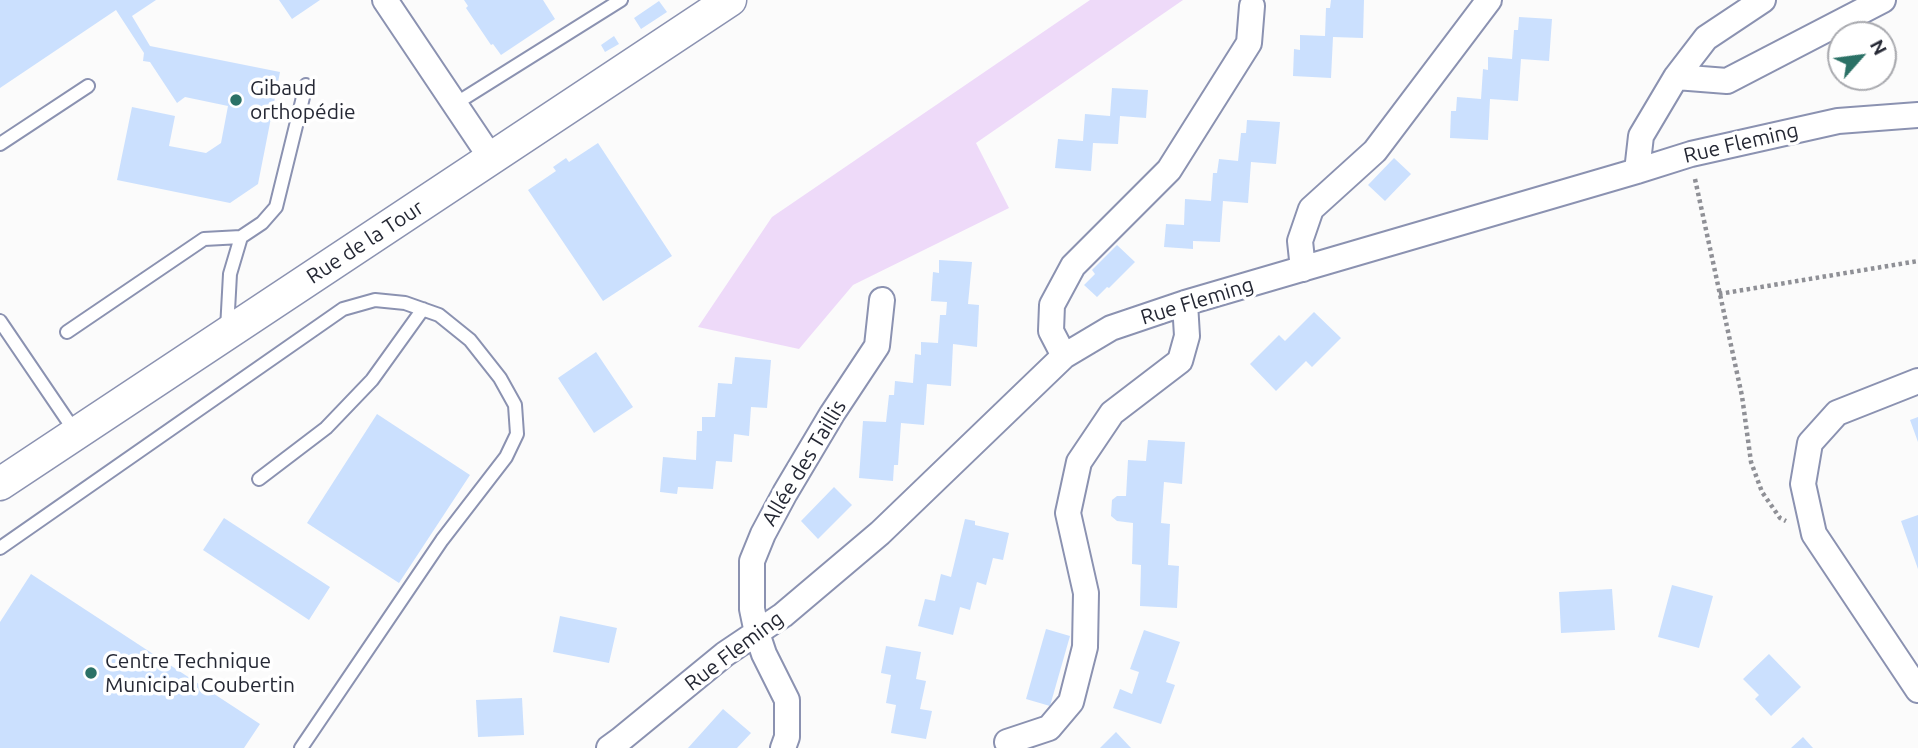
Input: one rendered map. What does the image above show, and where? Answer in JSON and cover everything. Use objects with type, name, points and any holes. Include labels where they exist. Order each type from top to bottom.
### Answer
[{"type":"street","points":[[385,0],[491,158]]},
{"type":"street","name":"Rue de la Tour","points":[[0,484],[730,0]]},
{"type":"street","points":[[1303,269],[1300,241],[1311,209],[1375,151],[1489,0]]},
{"type":"street","points":[[1637,171],[1641,136],[1676,76],[1706,38],[1763,0]]},
{"type":"street","points":[[1676,76],[1727,81],[1882,0]]},
{"type":"street","points":[[1064,356],[1051,331],[1052,304],[1073,266],[1170,170],[1249,43],[1252,6]]},
{"type":"street","name":"Rue Fleming","points":[[608,748],[725,654],[783,615],[880,533],[1064,356],[1111,328],[1185,303],[1691,154],[1838,121],[1918,115]]},
{"type":"street","name":"Allée des Taillis","points":[[783,748],[787,737],[787,700],[764,654],[757,633],[752,609],[752,561],[785,493],[877,346],[882,300]]},
{"type":"street","points":[[1007,743],[1049,728],[1071,702],[1085,648],[1086,593],[1068,513],[1079,462],[1112,413],[1180,361],[1187,335],[1185,303]]},
{"type":"street","points":[[1918,381],[1837,413],[1810,443],[1803,484],[1814,534],[1918,690]]},
{"type":"lane","points":[[454,104],[621,0]]},
{"type":"lane","points":[[67,332],[204,239],[241,237],[262,223],[276,207],[306,85]]},
{"type":"lane","points":[[0,144],[88,86]]},
{"type":"lane","points":[[227,333],[230,274],[241,237]]},
{"type":"lane","points":[[0,548],[343,309],[375,300],[405,303],[439,315],[470,340],[500,378],[515,405],[517,434],[506,457],[442,540],[300,748]]},
{"type":"lane","points":[[259,479],[335,419],[372,380],[423,309]]},
{"type":"lane","points":[[0,321],[76,433]]},
{"type":"path","points":[[1694,172],[1742,396],[1751,461],[1762,492],[1780,518],[1814,534]]},
{"type":"path","points":[[1719,294],[1918,261]]},
{"type":"shaded area","points":[[1090,0],[1183,0],[976,143],[1009,208],[853,285],[799,349],[698,327],[772,217]]},
{"type":"building","name":"Gibaud orthopédie","points":[[0,0],[156,0],[132,16],[150,46],[280,72],[258,184],[230,203],[117,180],[132,107],[175,116],[169,146],[206,153],[221,143],[228,106],[185,97],[177,103],[150,62],[143,61],[144,53],[116,10],[0,88]]},
{"type":"building","points":[[279,0],[320,0],[292,19]]},
{"type":"building","points":[[464,0],[543,0],[555,19],[501,55],[466,8],[468,6]]},
{"type":"building","points":[[1331,0],[1364,0],[1363,38],[1333,37],[1331,78],[1293,76],[1294,49],[1300,50],[1300,35],[1325,36],[1326,8],[1330,8]]},
{"type":"building","points":[[659,1],[667,12],[641,29],[634,18]]},
{"type":"building","points":[[1519,17],[1552,19],[1549,61],[1521,59],[1518,101],[1490,99],[1488,140],[1450,138],[1451,111],[1456,111],[1457,97],[1481,99],[1483,69],[1488,70],[1488,57],[1512,59],[1514,30],[1518,30]]},
{"type":"building","points":[[614,36],[619,44],[605,52],[601,45]]},
{"type":"building","points":[[1112,88],[1148,90],[1146,118],[1120,116],[1118,144],[1093,143],[1091,171],[1055,168],[1058,139],[1083,141],[1085,114],[1110,116]]},
{"type":"building","points":[[1247,120],[1280,122],[1276,164],[1251,162],[1248,203],[1223,201],[1220,242],[1193,241],[1193,249],[1164,247],[1166,224],[1184,225],[1185,199],[1211,201],[1213,173],[1217,173],[1219,159],[1238,161],[1241,133],[1246,133]]},
{"type":"building","points":[[598,143],[672,256],[603,301],[528,190],[556,171],[553,167],[566,158],[569,162]]},
{"type":"building","points":[[1394,158],[1411,174],[1385,201],[1368,185]]},
{"type":"building","points":[[1117,245],[1135,262],[1097,297],[1084,285],[1095,274],[1092,270]]},
{"type":"building","points":[[939,260],[972,262],[968,304],[979,305],[977,347],[953,344],[951,386],[927,384],[924,425],[901,423],[898,465],[894,465],[893,481],[859,478],[863,421],[886,422],[889,395],[894,395],[895,381],[913,383],[915,354],[921,355],[921,342],[938,343],[940,315],[946,315],[947,302],[931,301],[933,272],[939,273]]},
{"type":"building","points":[[1314,312],[1341,338],[1312,367],[1306,361],[1276,391],[1250,364],[1279,335],[1285,341]]},
{"type":"building","points":[[596,352],[633,407],[594,433],[558,378]]},
{"type":"building","points":[[735,357],[771,360],[767,408],[751,407],[749,436],[734,434],[732,462],[716,461],[713,489],[678,487],[677,494],[660,492],[663,457],[696,460],[697,431],[702,431],[702,417],[715,417],[718,383],[732,384]]},
{"type":"building","points":[[377,414],[470,475],[399,583],[307,523]]},
{"type":"building","points":[[1918,417],[1918,442],[1910,420]]},
{"type":"building","points":[[1148,440],[1185,442],[1182,484],[1164,482],[1161,523],[1170,524],[1168,565],[1179,566],[1177,608],[1140,606],[1141,565],[1132,564],[1133,523],[1117,521],[1111,516],[1112,500],[1117,496],[1126,496],[1128,460],[1146,461]]},
{"type":"building","points":[[834,487],[852,505],[818,539],[801,521]]},
{"type":"building","points":[[1918,515],[1918,569],[1901,521]]},
{"type":"building","points":[[224,518],[330,587],[309,620],[203,550]]},
{"type":"building","points":[[965,519],[975,521],[975,525],[1009,533],[1003,560],[993,558],[986,585],[977,582],[970,610],[960,607],[953,635],[918,626],[925,599],[935,601],[941,574],[951,577]]},
{"type":"building","name":"Centre Technique Municipal Coubertin","points":[[31,574],[260,724],[244,748],[0,748],[0,622]]},
{"type":"building","points":[[1672,585],[1713,596],[1699,648],[1658,637]]},
{"type":"building","points":[[1612,589],[1615,630],[1561,633],[1559,592]]},
{"type":"building","points":[[560,616],[617,628],[609,663],[553,652]]},
{"type":"building","points":[[1046,629],[1070,636],[1050,706],[1026,699]]},
{"type":"building","points":[[1144,630],[1180,642],[1166,682],[1175,685],[1161,724],[1113,708],[1120,689],[1132,694],[1139,672],[1130,669]]},
{"type":"building","points":[[886,646],[921,652],[916,679],[926,681],[920,709],[932,711],[926,739],[891,733],[896,705],[886,703],[891,675],[881,673]]},
{"type":"building","points":[[1769,654],[1801,687],[1771,716],[1755,699],[1759,695],[1743,679]]},
{"type":"building","points":[[522,698],[524,735],[478,737],[476,700]]},
{"type":"building","points":[[723,709],[751,733],[737,748],[688,748]]},
{"type":"building","points":[[1116,732],[1131,748],[1100,748]]},
{"type":"building","points":[[1803,737],[1813,748],[1791,748]]},
{"type":"place","name":"Gibaud orthopédie","points":[[236,100]]},
{"type":"place","name":"Centre Technique Municipal Coubertin","points":[[91,673]]}]
